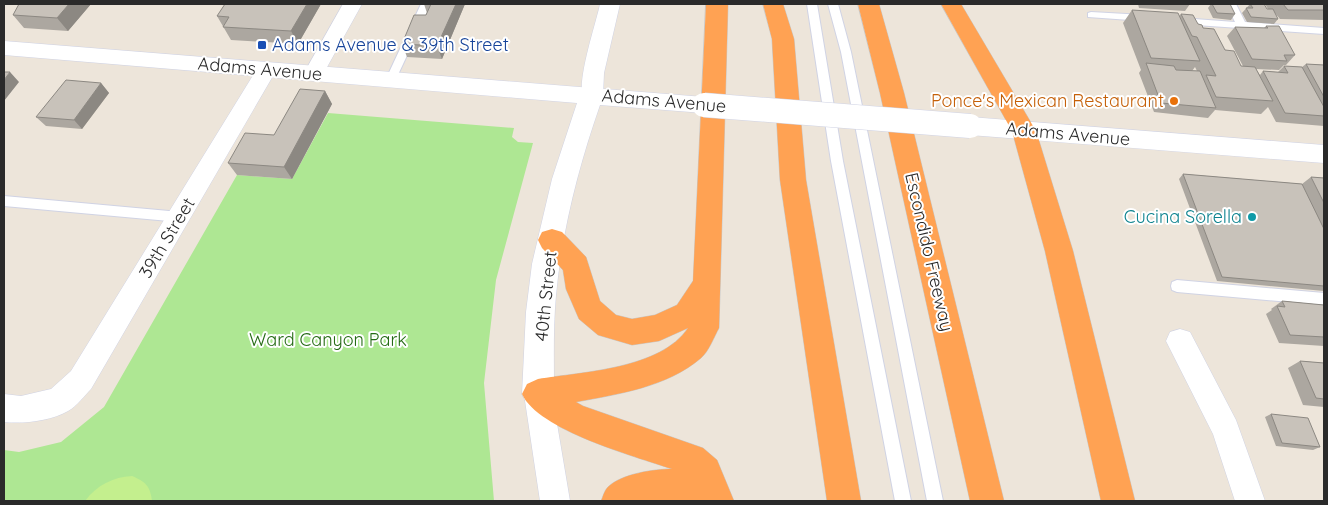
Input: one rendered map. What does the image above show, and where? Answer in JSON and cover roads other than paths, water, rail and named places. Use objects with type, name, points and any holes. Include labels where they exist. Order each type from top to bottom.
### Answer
[{"type":"highway","points":[[538,394],[627,378],[664,366],[692,347],[704,328],[717,4]]},
{"type":"highway","points":[[773,4],[783,39],[793,180],[844,501]]},
{"type":"highway","name":"Escondido Freeway","points":[[868,4],[892,93],[987,501]]},
{"type":"highway","points":[[951,4],[1024,131],[1059,251],[1118,501]]},
{"type":"highway","points":[[552,240],[576,265],[580,289],[589,310],[608,326],[632,332],[659,328],[687,314],[706,283]]},
{"type":"highway","points":[[538,394],[573,418],[691,460],[705,472],[715,498]]},
{"type":"highway","points":[[618,501],[620,497],[644,486],[672,484],[715,498]]},
{"type":"main road","name":"Adams Avenue","points":[[4,48],[1324,154]]},
{"type":"main road","name":"40th Street","points":[[538,394],[546,265],[561,194],[582,121],[592,96]]},
{"type":"street","points":[[314,73],[352,4]]},
{"type":"street","points":[[592,96],[594,73],[610,4]]},
{"type":"street","name":"39th Street","points":[[4,408],[21,410],[59,401],[81,380],[267,69]]},
{"type":"street","points":[[1180,341],[1226,430],[1250,501]]},
{"type":"street","name":"40th Street","points":[[538,394],[556,501]]},
{"type":"lane","points":[[391,79],[426,4]]},
{"type":"lane","points":[[812,4],[837,161],[903,501]]},
{"type":"lane","points":[[833,4],[848,62],[935,501]]},
{"type":"lane","points":[[1231,4],[1242,25]]},
{"type":"lane","points":[[1091,15],[1324,31]]},
{"type":"lane","points":[[4,201],[180,217]]},
{"type":"lane","points":[[1177,286],[1324,299]]},
{"type":"place","name":"Adams Avenue & 39th Street","points":[[262,45]]},
{"type":"place","name":"Ponce's Mexican Restaurant","points":[[1174,101]]},
{"type":"place","name":"Cucina Sorella","points":[[1252,217]]},
{"type":"park label","name":"Ward Canyon Park","points":[[328,340]]}]
